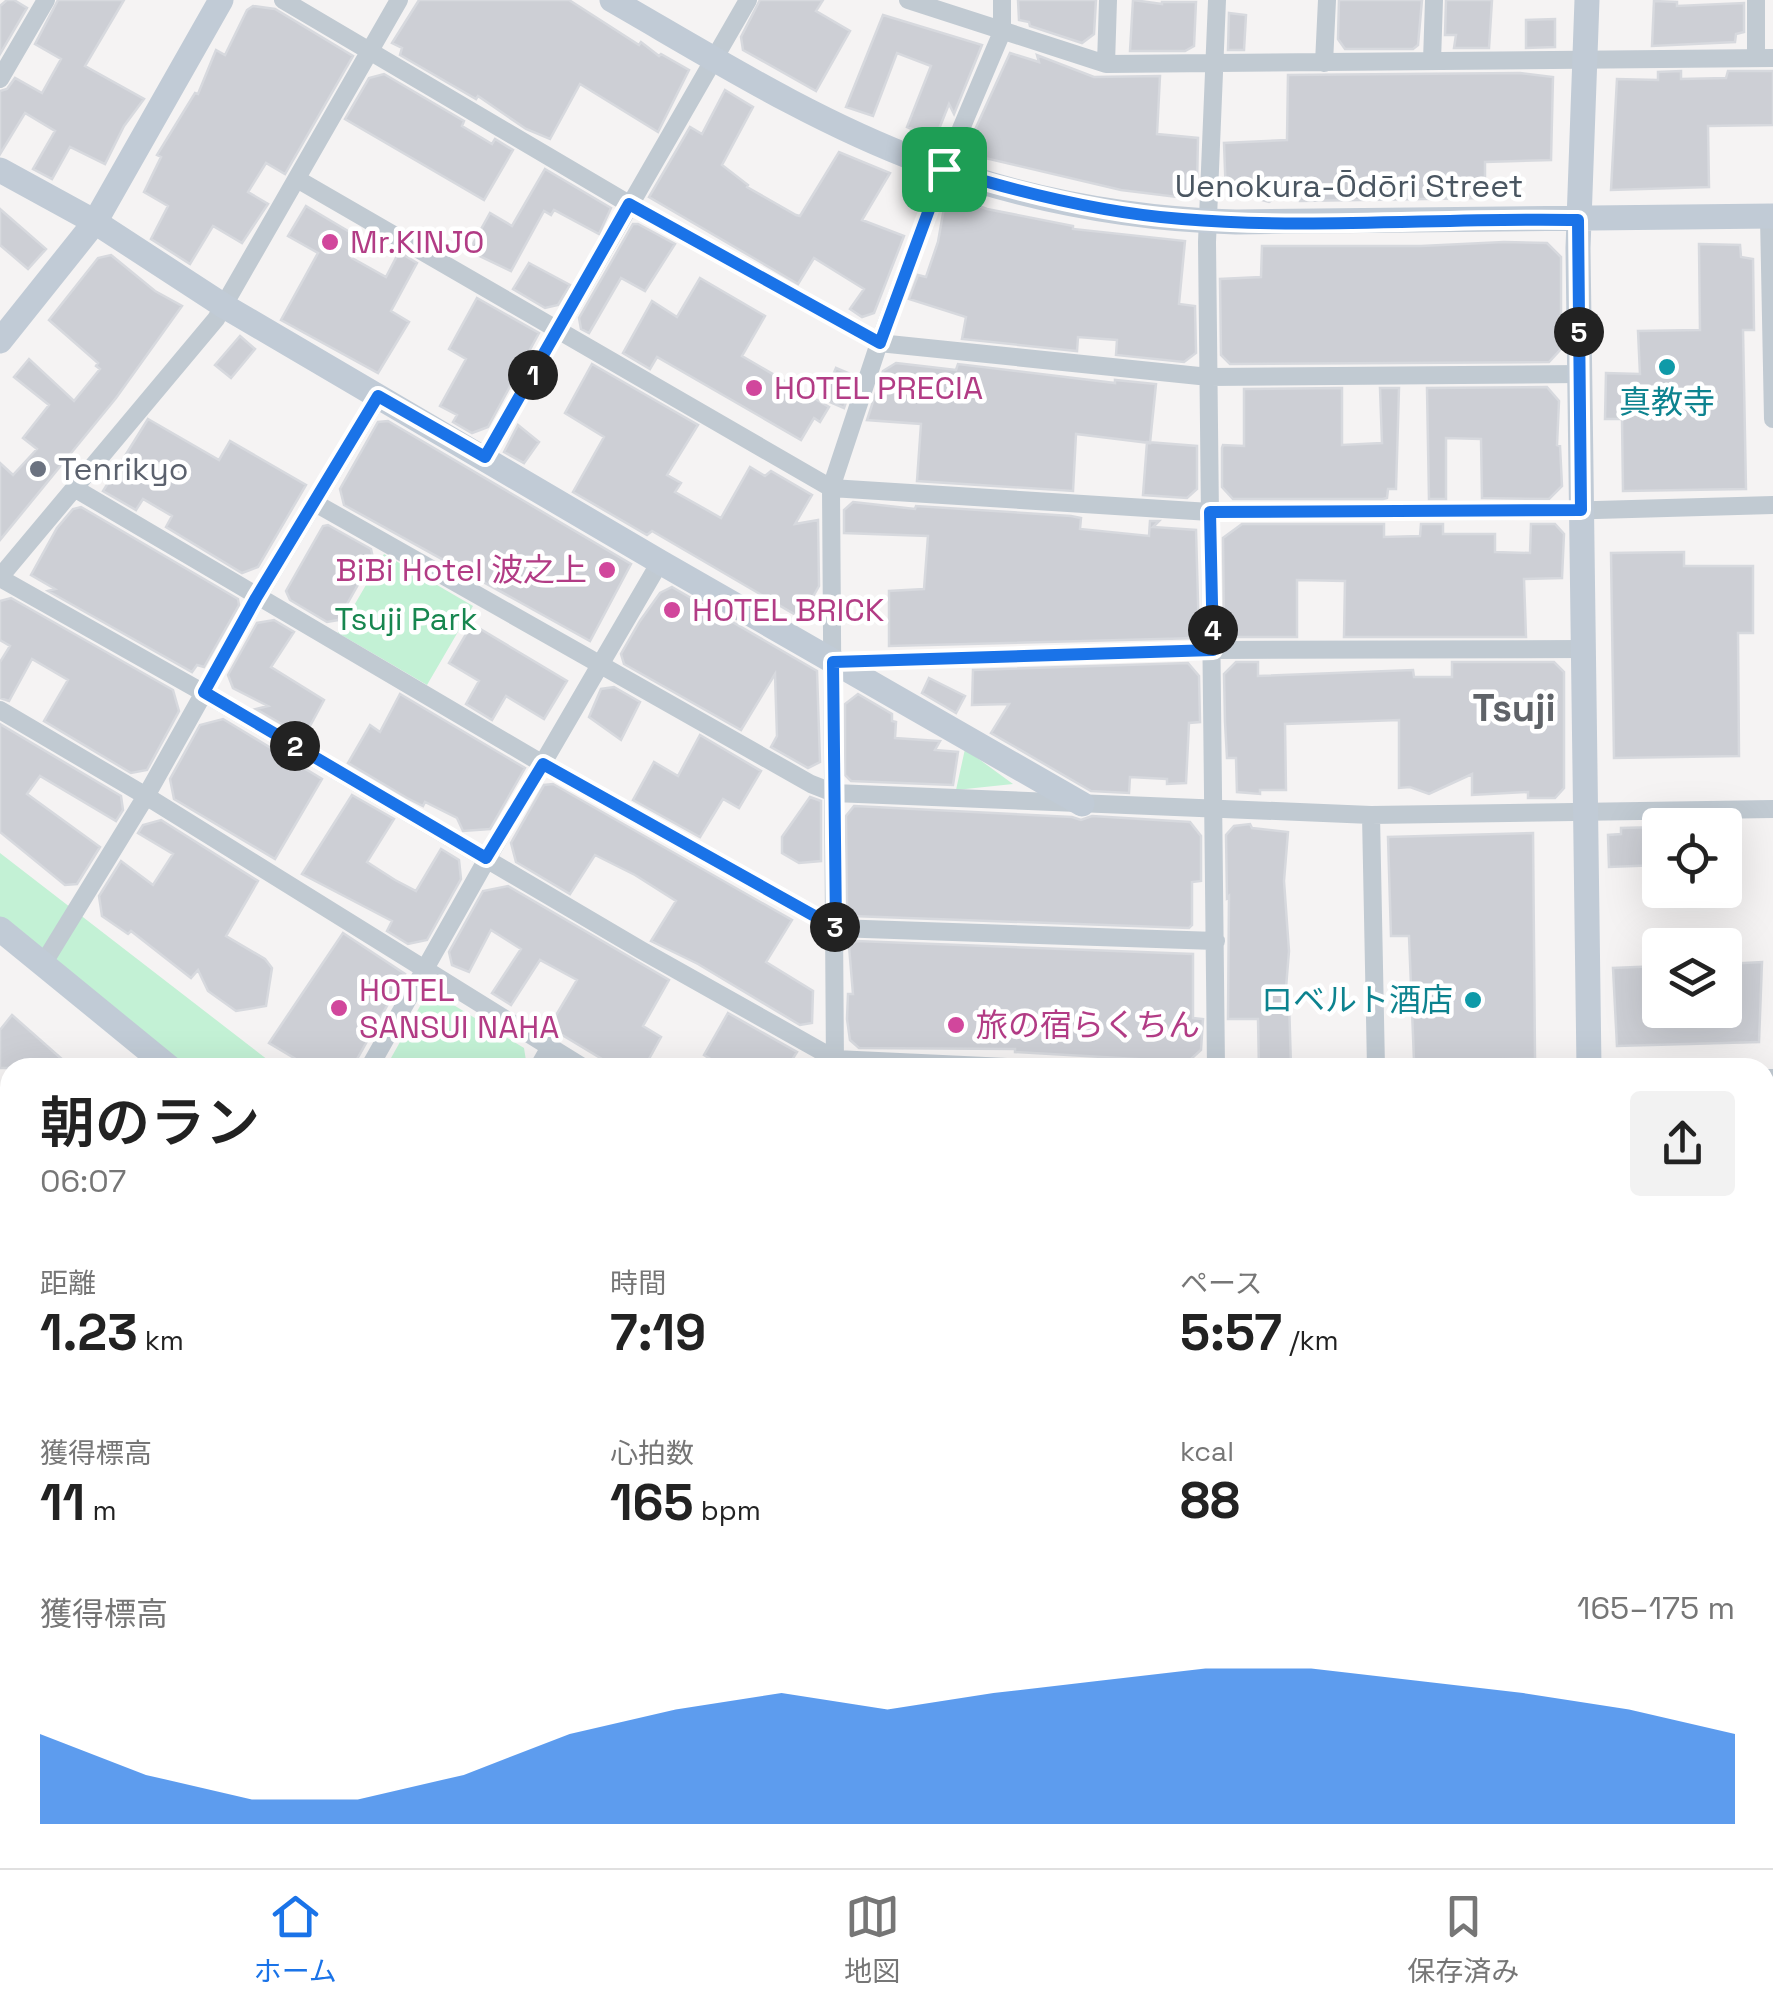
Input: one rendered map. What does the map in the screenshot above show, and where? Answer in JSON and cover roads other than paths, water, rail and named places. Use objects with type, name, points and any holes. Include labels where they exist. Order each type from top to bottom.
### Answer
[{"type":"street","points":[[0,79],[46,0]]},
{"type":"street","points":[[0,341],[96,222],[221,0]]},
{"type":"street","points":[[282,0],[629,204],[880,343],[1209,378],[1580,374]]},
{"type":"street","points":[[400,0],[216,319],[0,578],[204,692],[827,1058]]},
{"type":"street","name":"Uenokura-Ōdōri Street","points":[[612,0],[832,123],[944,169],[1068,202],[1207,221],[1771,216]]},
{"type":"street","points":[[485,457],[748,0]]},
{"type":"street","points":[[908,0],[1106,64],[1214,65],[1765,58],[1756,0]]},
{"type":"street","points":[[836,1058],[831,488],[944,169],[1002,32],[1002,0]]},
{"type":"street","points":[[1106,64],[1108,0]]},
{"type":"street","points":[[1216,1058],[1207,221],[1217,0]]},
{"type":"street","points":[[1324,64],[1327,0]]},
{"type":"street","points":[[1432,61],[1434,0]]},
{"type":"street","points":[[1587,0],[1578,220],[1589,1058]]},
{"type":"street","points":[[0,170],[96,222],[224,306],[660,562],[1082,804]]},
{"type":"street","points":[[298,179],[831,488],[1210,512],[1773,505]]},
{"type":"street","points":[[1771,216],[1773,419]]},
{"type":"street","points":[[43,964],[146,796],[256,598],[378,396]]},
{"type":"street","points":[[74,488],[543,764],[836,928],[1216,941]]},
{"type":"street","points":[[315,502],[599,666],[811,784],[834,793],[1371,815],[1773,809]]},
{"type":"street","points":[[375,1058],[486,858],[660,562]]},
{"type":"street","points":[[833,662],[1213,650],[1584,650]]},
{"type":"street","points":[[0,710],[427,968],[568,1058]]},
{"type":"street","points":[[1371,815],[1376,1058]]},
{"type":"street","points":[[0,930],[158,1058]]},
{"type":"street","points":[[544,1058],[550,1047]]},
{"type":"place","name":"Mr.KINJO","points":[[330,242]]},
{"type":"place","name":"真教寺","points":[[1667,367]]},
{"type":"place","name":"HOTEL PRECIA","points":[[754,388]]},
{"type":"place","name":"Tenrikyo","points":[[38,469]]},
{"type":"place","name":"BiBi Hotel 波之上","points":[[607,570]]},
{"type":"place","name":"HOTEL BRICK","points":[[672,610]]},
{"type":"place","name":"ロベルト酒店","points":[[1473,1000]]},
{"type":"place","name":"HOTEL SANSUI NAHA","points":[[339,1008]]},
{"type":"place","name":"旅の宿らくちん","points":[[956,1025]]},
{"type":"district","name":"Tsuji","points":[[1514,708]]},
{"type":"park label","name":"Tsuji Park","points":[[406,619]]}]
